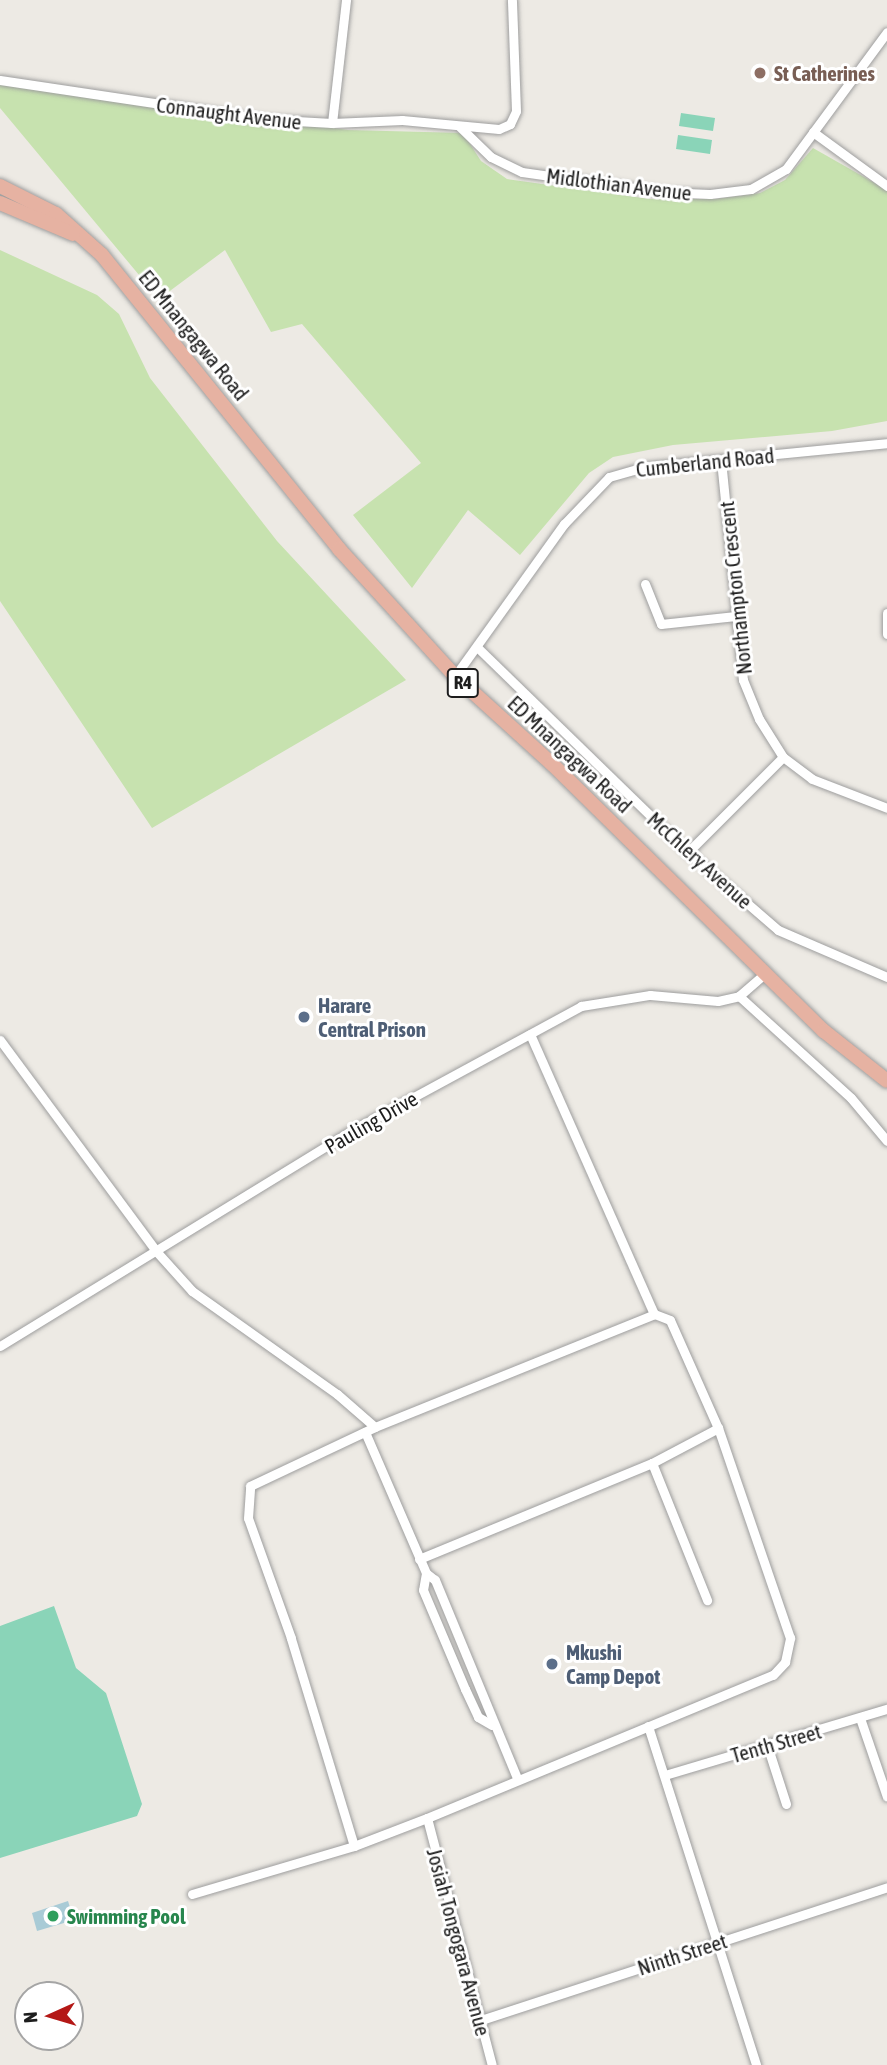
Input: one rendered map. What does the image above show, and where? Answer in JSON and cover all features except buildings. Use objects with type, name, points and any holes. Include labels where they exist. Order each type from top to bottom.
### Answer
[{"type":"highway","name":"ED Mnangagwa Road","points":[[0,186],[56,214],[87,241],[370,585],[455,676],[552,764],[764,974],[843,1047],[887,1081]]},
{"type":"highway","name":"ED Mnangagwa Road","points":[[0,202],[87,241]]},
{"type":"street","points":[[332,123],[346,0]]},
{"type":"street","name":"Connaught Avenue","points":[[0,80],[261,119],[332,123],[402,120],[499,129],[514,119],[512,0]]},
{"type":"street","name":"Midlothian Avenue","points":[[460,127],[491,157],[523,172],[710,194],[764,185],[786,169],[887,32]]},
{"type":"street","points":[[813,132],[887,186]]},
{"type":"street","name":"Cumberland Road","points":[[455,676],[478,648],[538,559],[601,482],[643,467],[887,443]]},
{"type":"street","name":"Northampton Crescent","points":[[721,460],[743,680],[759,719],[783,757],[812,779],[887,808]]},
{"type":"street","points":[[645,584],[661,624],[736,616]]},
{"type":"street","points":[[887,613],[887,634]]},
{"type":"street","name":"McChlery Avenue","points":[[478,648],[688,852],[778,930],[887,977]]},
{"type":"street","points":[[688,852],[783,757]]},
{"type":"street","points":[[764,974],[739,996],[851,1098],[887,1141]]},
{"type":"street","name":"Pauling Drive","points":[[0,1346],[351,1131],[581,1006],[614,998],[650,995],[718,1001],[739,996]]},
{"type":"street","points":[[530,1034],[654,1314]]},
{"type":"street","points":[[0,1040],[156,1251],[192,1291],[337,1394],[375,1427]]},
{"type":"street","points":[[192,1894],[354,1846],[427,1818],[517,1777],[773,1675],[789,1650],[790,1638],[718,1428],[670,1320],[654,1314],[375,1427],[259,1478],[246,1495],[248,1518],[291,1638],[354,1846]]},
{"type":"street","points":[[419,1559],[652,1463],[718,1428]]},
{"type":"street","points":[[365,1432],[419,1559],[426,1573],[435,1580],[491,1707],[492,1725],[517,1777]]},
{"type":"street","points":[[652,1463],[707,1600]]},
{"type":"street","points":[[426,1573],[424,1590],[478,1717],[492,1725]]},
{"type":"street","points":[[459,1672],[471,1666]]},
{"type":"street","name":"Tenth Street","points":[[665,1775],[887,1709]]},
{"type":"street","points":[[860,1718],[887,1797]]},
{"type":"street","points":[[648,1726],[756,2065]]},
{"type":"street","points":[[767,1745],[786,1804]]},
{"type":"street","name":"Josiah Tongogara Avenue","points":[[427,1818],[478,2021],[492,2065]]},
{"type":"street","name":"Ninth Street","points":[[478,2021],[887,1887]]},
{"type":"green space","points":[[0,82],[348,130],[463,133],[481,161],[507,179],[650,199],[715,199],[760,193],[785,180],[813,148],[887,190],[887,421],[832,431],[673,445],[613,457],[589,473],[520,555],[468,510],[412,588],[353,515],[421,463],[302,324],[271,332],[225,250],[159,299],[0,108]]},
{"type":"green space","points":[[681,113],[715,118],[713,131],[679,126]]},
{"type":"green space","points":[[678,135],[712,140],[710,154],[676,149]]},
{"type":"green space","points":[[0,250],[97,295],[119,314],[150,378],[277,541],[406,680],[152,828],[0,601]]},
{"type":"green space","points":[[54,1606],[76,1668],[106,1693],[142,1804],[137,1816],[0,1858],[0,1626]]},
{"type":"water","name":"Swimming Pool","points":[[68,1901],[74,1920],[37,1931],[32,1913]]},
{"type":"place","name":"St Catherines","points":[[760,73]]},
{"type":"place","name":"Harare Central Prison","points":[[304,1017]]},
{"type":"place","name":"Mkushi Camp Depot","points":[[552,1664]]},
{"type":"place","name":"Swimming Pool","points":[[53,1916]]}]
